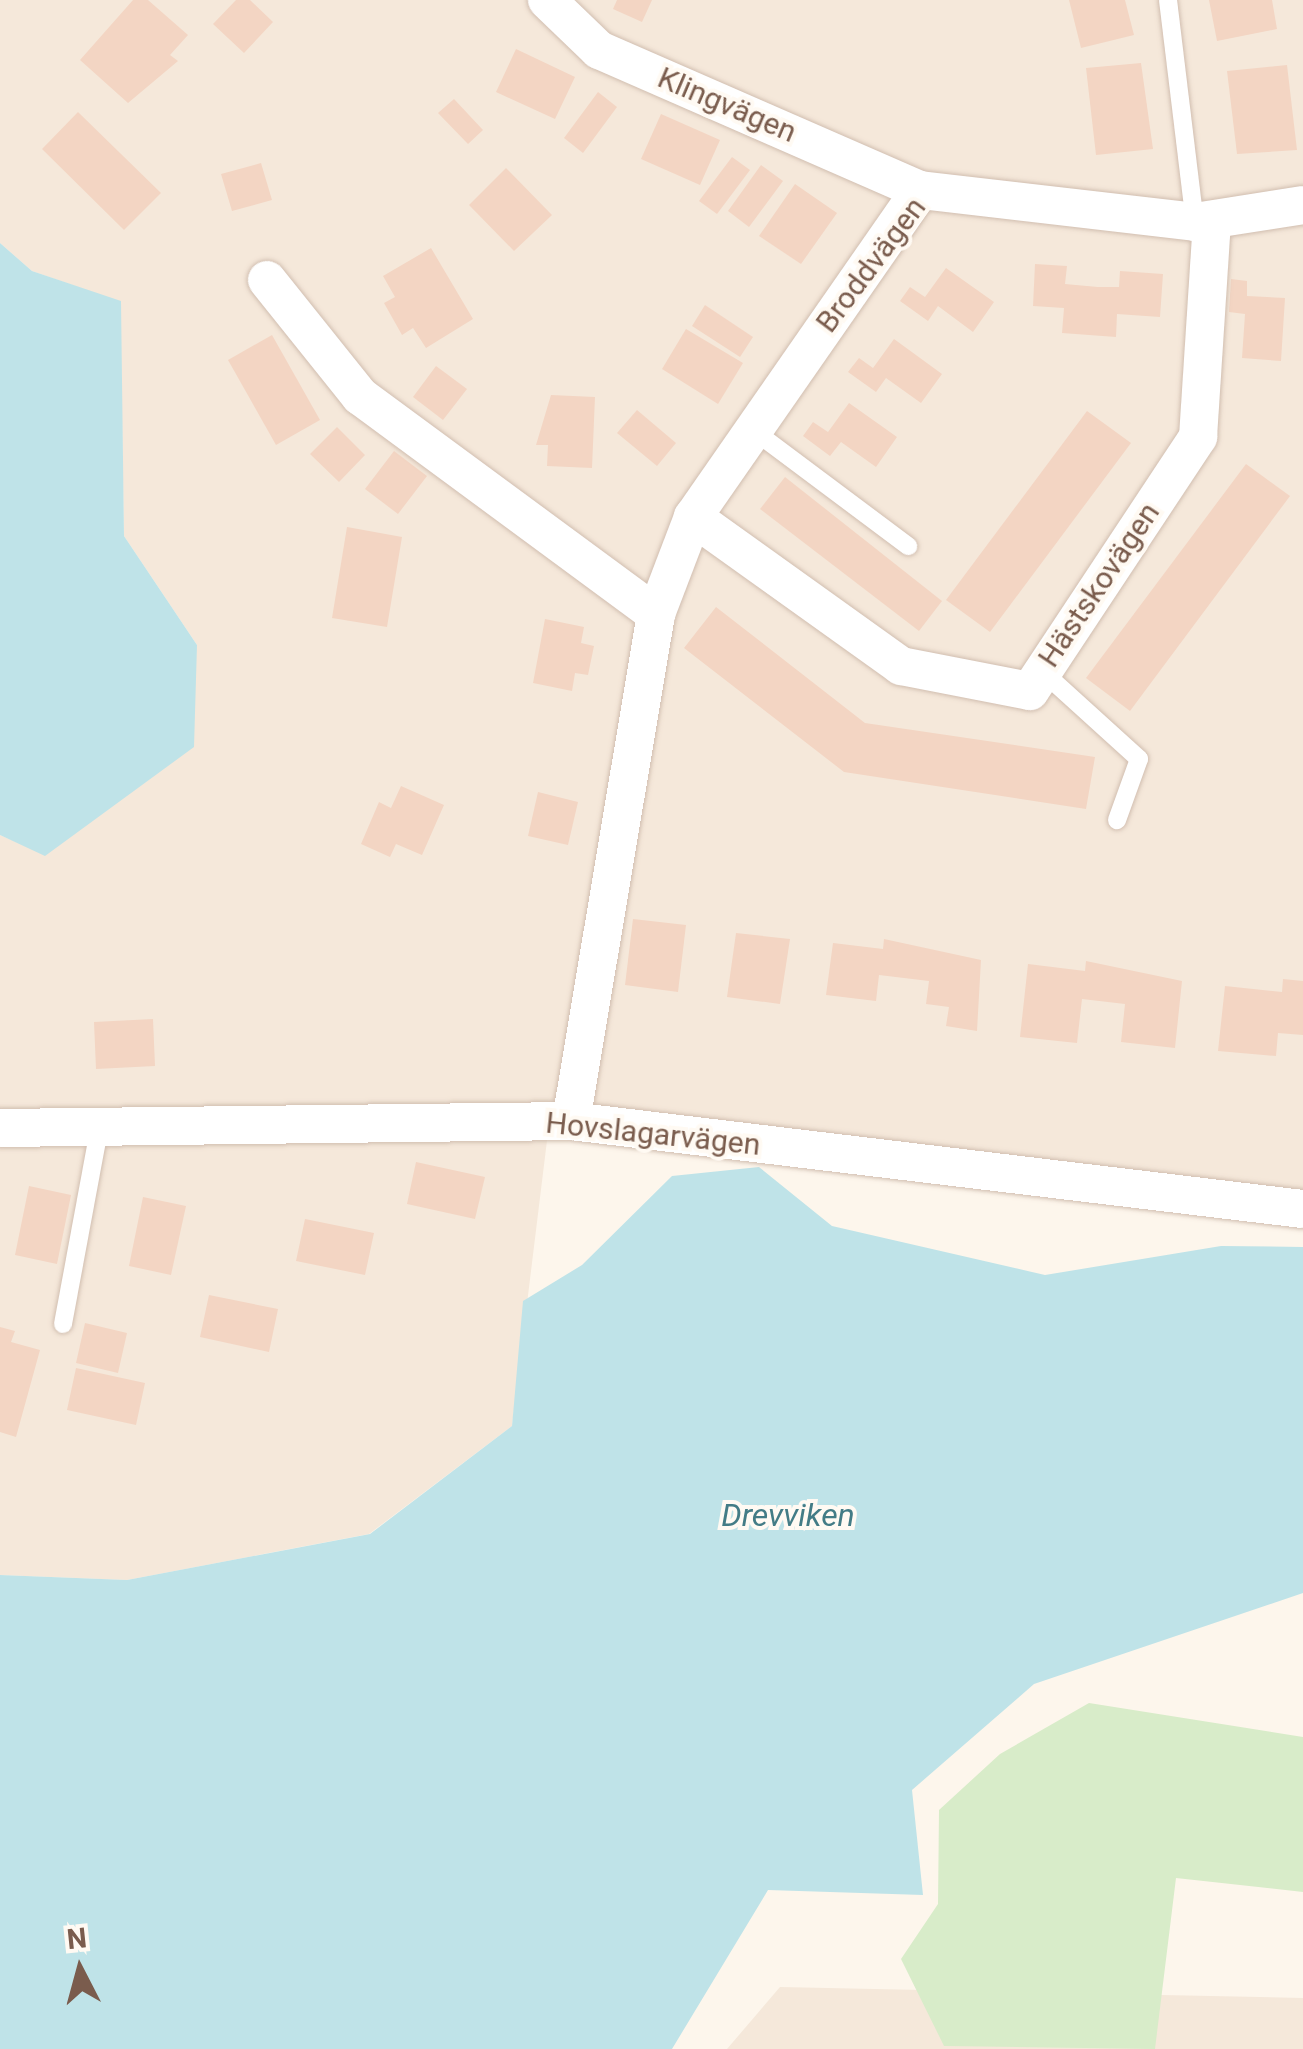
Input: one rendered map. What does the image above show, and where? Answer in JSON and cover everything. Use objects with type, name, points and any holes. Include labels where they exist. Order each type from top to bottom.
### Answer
[{"type":"street","name":"Klingvägen","points":[[547,0],[599,50],[920,190]]},
{"type":"street","name":"Broddvägen","points":[[571,1121],[656,614],[692,516],[920,190],[1204,222],[1303,205]]},
{"type":"street","name":"Hästskovägen","points":[[692,516],[901,666],[1030,691],[1198,437],[1204,222]]},
{"type":"street","points":[[266,280],[360,396],[656,614]]},
{"type":"street","name":"Hovslagarvägen","points":[[0,1128],[571,1121],[1303,1208]]},
{"type":"lane","points":[[1168,0],[1204,222]]},
{"type":"lane","points":[[753,430],[908,546]]},
{"type":"lane","points":[[1042,670],[1139,760],[1117,820]]},
{"type":"lane","points":[[62,1324],[100,1125]]},
{"type":"shaded area","points":[[0,0],[1303,0],[1303,1191],[551,1108],[512,1426],[369,1534],[127,1580],[0,1575],[0,835],[46,855],[197,645],[124,536],[120,302],[32,271],[0,243]]},
{"type":"shaded area","points":[[780,1987],[1303,1998],[1303,2049],[727,2049]]},
{"type":"green space","points":[[1089,1703],[1303,1737],[1303,1892],[1176,1878],[1155,2049],[944,2046],[901,1959],[938,1904],[939,1810],[1000,1754]]},
{"type":"water","points":[[0,243],[32,271],[121,301],[124,536],[197,645],[194,747],[45,856],[0,835]]},
{"type":"water","name":"Drevviken","points":[[759,1167],[832,1226],[1045,1275],[1221,1246],[1303,1247],[1303,1593],[1034,1684],[912,1790],[923,1895],[768,1890],[672,2049],[0,2049],[0,1575],[127,1580],[370,1534],[512,1426],[523,1301],[582,1265],[672,1176]]},
{"type":"building","points":[[133,0],[148,0],[188,35],[170,55],[178,61],[128,103],[80,60]]},
{"type":"building","points":[[236,0],[250,0],[273,22],[244,53],[213,24]]},
{"type":"building","points":[[617,0],[652,0],[642,22],[613,9]]},
{"type":"building","points":[[1069,0],[1125,0],[1134,35],[1081,48]]},
{"type":"building","points":[[1209,0],[1272,0],[1277,29],[1217,41]]},
{"type":"building","points":[[516,49],[575,77],[555,119],[496,92]]},
{"type":"building","points":[[1141,63],[1153,149],[1096,155],[1086,68]]},
{"type":"building","points":[[1287,65],[1297,150],[1237,154],[1227,71]]},
{"type":"building","points":[[598,92],[617,107],[583,153],[564,138]]},
{"type":"building","points":[[454,99],[483,130],[468,144],[438,113]]},
{"type":"building","points":[[78,112],[161,193],[124,230],[42,149]]},
{"type":"building","points":[[661,114],[720,140],[700,185],[641,159]]},
{"type":"building","points":[[732,157],[750,170],[717,214],[699,201]]},
{"type":"building","points":[[261,163],[272,200],[232,211],[221,174]]},
{"type":"building","points":[[761,165],[783,181],[749,227],[728,211]]},
{"type":"building","points":[[506,168],[552,215],[514,251],[469,205]]},
{"type":"building","points":[[795,184],[837,213],[801,264],[759,236]]},
{"type":"building","points":[[431,248],[473,319],[426,348],[413,328],[402,335],[384,303],[395,297],[383,276]]},
{"type":"building","points":[[1035,264],[1067,266],[1065,284],[1098,287],[1119,287],[1120,271],[1163,274],[1160,317],[1117,314],[1116,337],[1062,333],[1064,308],[1033,306]]},
{"type":"building","points":[[946,268],[994,302],[973,332],[938,306],[928,321],[900,301],[910,287],[925,297]]},
{"type":"building","points":[[1231,279],[1247,281],[1247,296],[1285,298],[1281,361],[1242,358],[1245,314],[1229,312]]},
{"type":"building","points":[[705,305],[753,337],[740,357],[692,326]]},
{"type":"building","points":[[686,329],[743,363],[718,404],[662,369]]},
{"type":"building","points":[[272,335],[320,420],[276,445],[228,360]]},
{"type":"building","points":[[894,339],[942,374],[921,403],[886,378],[876,392],[848,372],[859,358],[873,368]]},
{"type":"building","points":[[436,366],[467,389],[443,420],[413,397]]},
{"type":"building","points":[[551,395],[595,397],[592,468],[547,466],[548,445],[536,445]]},
{"type":"building","points":[[849,403],[897,437],[876,467],[841,442],[830,456],[803,436],[813,422],[828,432]]},
{"type":"building","points":[[637,410],[676,443],[657,466],[617,433]]},
{"type":"building","points":[[1087,411],[1131,443],[990,632],[946,600]]},
{"type":"building","points":[[337,427],[365,455],[339,482],[310,454]]},
{"type":"building","points":[[394,451],[427,476],[398,514],[365,489]]},
{"type":"building","points":[[1246,464],[1290,496],[1130,711],[1086,678]]},
{"type":"building","points":[[785,477],[942,601],[919,631],[760,509]]},
{"type":"building","points":[[347,527],[402,537],[387,627],[332,618]]},
{"type":"building","points":[[716,607],[865,723],[1095,757],[1086,809],[844,772],[684,648]]},
{"type":"building","points":[[545,619],[584,627],[581,643],[594,646],[588,675],[575,673],[572,691],[533,683]]},
{"type":"building","points":[[401,786],[444,805],[422,855],[396,844],[390,857],[361,844],[379,802],[391,808]]},
{"type":"building","points":[[538,792],[578,802],[568,845],[528,836]]},
{"type":"building","points":[[633,919],[686,925],[678,992],[625,985]]},
{"type":"building","points":[[736,933],[790,939],[780,1004],[727,997]]},
{"type":"building","points":[[884,939],[981,960],[977,1031],[946,1026],[949,1007],[926,1004],[929,981],[879,975],[876,1001],[826,995],[833,943],[883,949]]},
{"type":"building","points":[[1086,961],[1182,981],[1175,1048],[1121,1042],[1125,1004],[1082,999],[1077,1043],[1020,1037],[1028,964],[1085,971]]},
{"type":"building","points":[[1283,979],[1303,981],[1303,1035],[1278,1033],[1276,1056],[1218,1051],[1225,986],[1282,992]]},
{"type":"building","points":[[153,1019],[155,1066],[96,1069],[94,1022]]},
{"type":"building","points":[[416,1162],[485,1177],[475,1219],[407,1204]]},
{"type":"building","points":[[29,1186],[71,1195],[57,1264],[15,1255]]},
{"type":"building","points":[[143,1197],[186,1206],[171,1275],[129,1266]]},
{"type":"building","points":[[305,1219],[374,1233],[365,1275],[296,1261]]},
{"type":"building","points":[[209,1295],[278,1309],[269,1352],[200,1337]]},
{"type":"building","points":[[85,1323],[127,1333],[118,1373],[76,1363]]},
{"type":"building","points":[[0,1327],[15,1331],[11,1342],[40,1350],[16,1437],[0,1432]]},
{"type":"building","points":[[76,1368],[145,1383],[136,1425],[67,1410]]}]
